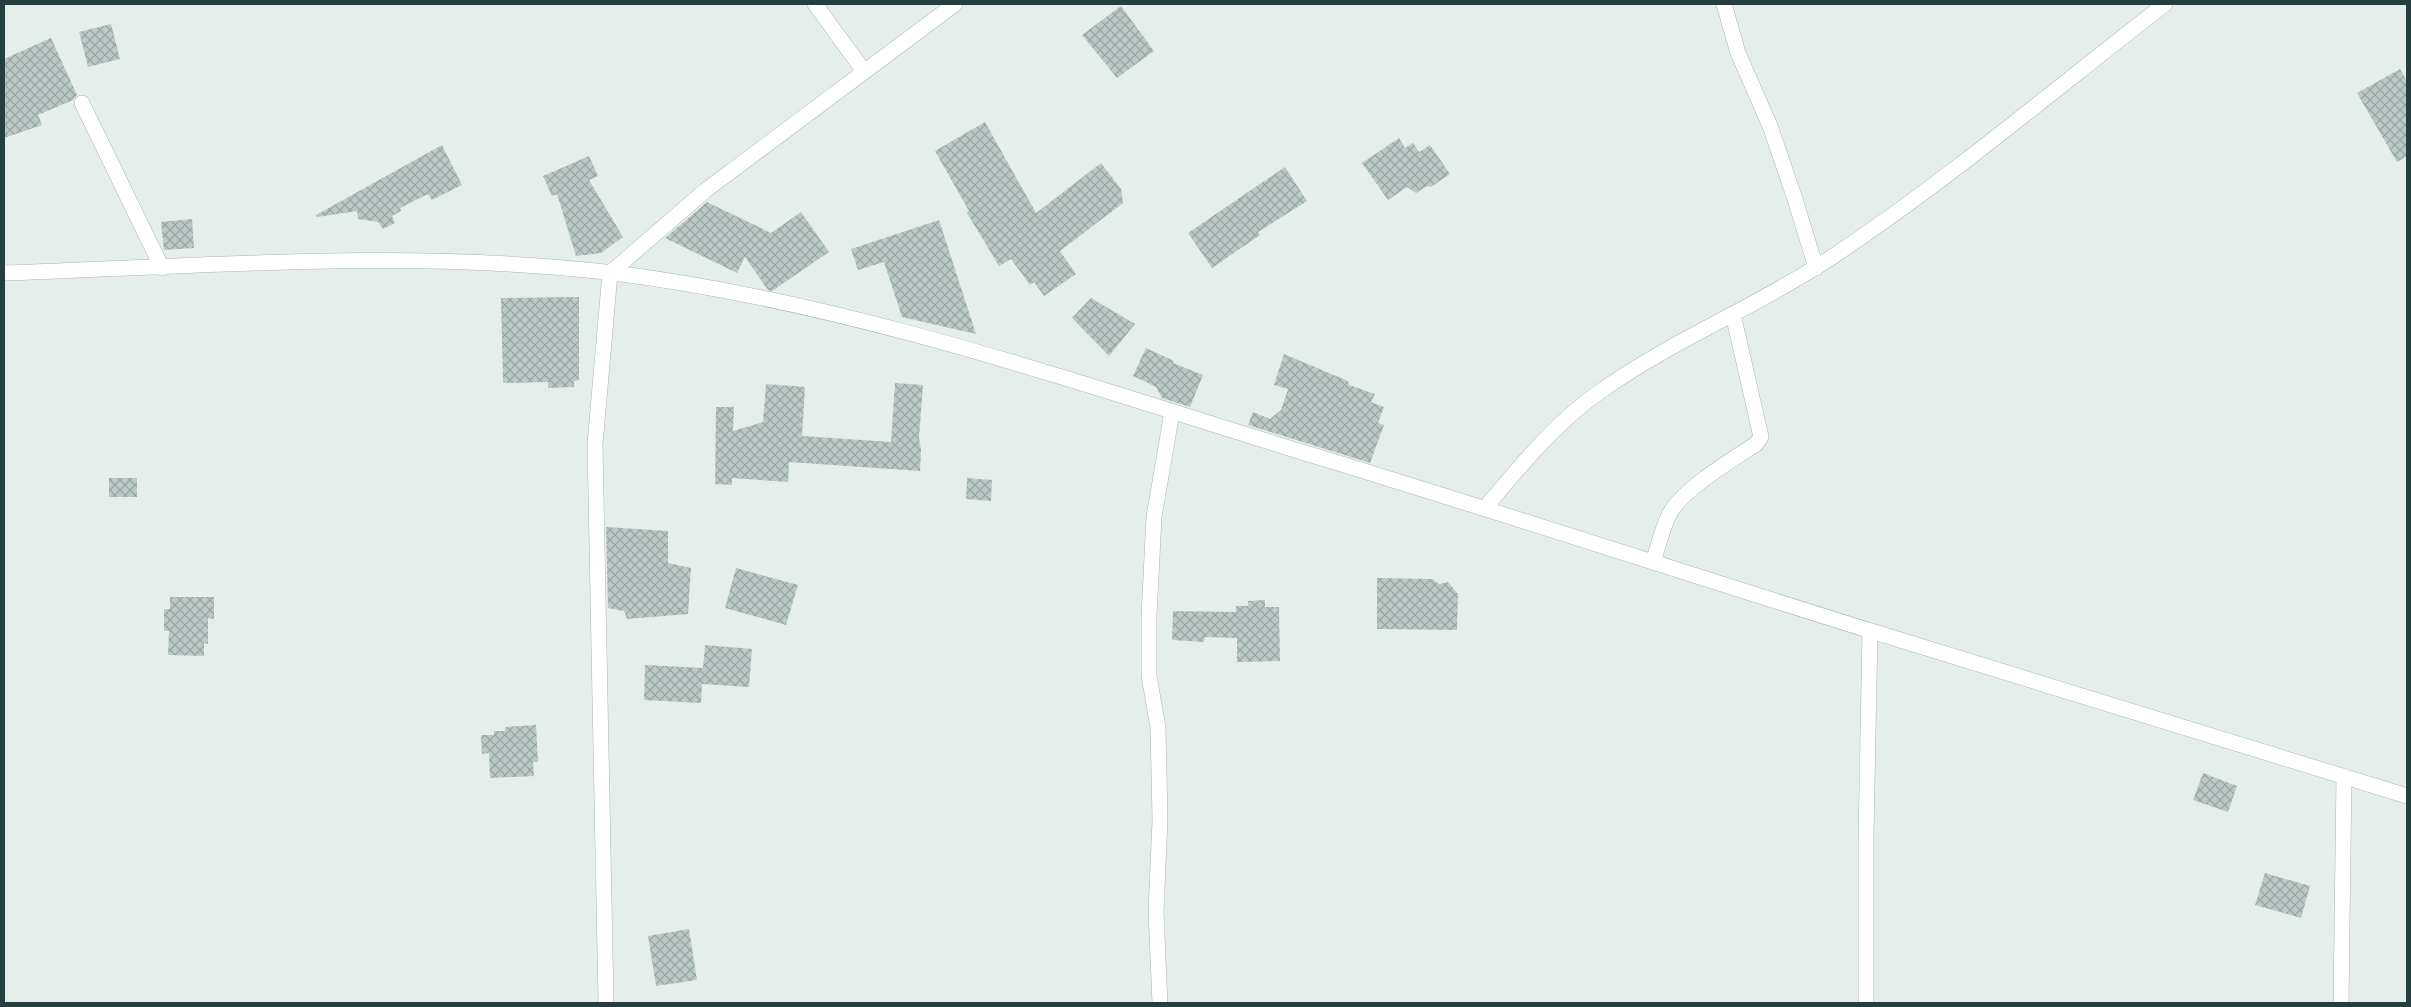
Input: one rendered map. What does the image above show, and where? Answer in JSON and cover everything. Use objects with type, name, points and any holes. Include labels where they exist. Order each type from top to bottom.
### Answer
[{"type":"street","points":[[815,4],[863,70]]},
{"type":"street","points":[[606,1003],[594,444],[610,273],[706,190],[863,70],[954,4]]},
{"type":"street","points":[[1724,4],[1738,53],[1770,126],[1816,268]]},
{"type":"street","points":[[1485,508],[1543,439],[1601,390],[1661,352],[1816,268],[1900,212],[2166,4]]},
{"type":"street","points":[[82,103],[162,268]]},
{"type":"street","points":[[4,273],[367,261],[520,266],[610,273],[753,296],[895,329],[1172,412],[1485,508],[1870,631],[2407,796]]},
{"type":"street","points":[[1653,562],[1669,514],[1678,503],[1707,478],[1756,444],[1761,437],[1733,314]]},
{"type":"street","points":[[1160,1003],[1156,912],[1160,820],[1158,727],[1149,676],[1149,616],[1154,517],[1172,412]]},
{"type":"street","points":[[1866,1003],[1866,847],[1870,631]]},
{"type":"street","points":[[2341,1003],[2344,776]]},
{"type":"building","points":[[1121,6],[1154,51],[1117,78],[1082,35]]},
{"type":"building","points":[[111,24],[120,59],[88,67],[79,32]]},
{"type":"building","points":[[51,38],[77,95],[73,100],[38,115],[42,125],[4,138],[4,59]]},
{"type":"building","points":[[2400,69],[2407,81],[2407,156],[2397,162],[2357,93]]},
{"type":"building","points":[[985,122],[1036,213],[1101,163],[1121,189],[1123,203],[1060,251],[1076,274],[1044,296],[1034,282],[1030,285],[1011,259],[999,266],[967,213],[969,211],[935,151]]},
{"type":"building","points":[[1399,138],[1405,148],[1413,143],[1419,152],[1430,145],[1450,174],[1431,187],[1427,186],[1416,193],[1407,187],[1388,200],[1362,163]]},
{"type":"building","points":[[442,145],[462,185],[432,200],[428,194],[400,208],[401,211],[392,216],[395,223],[383,229],[378,222],[358,219],[357,211],[317,217],[316,215]]},
{"type":"building","points":[[589,156],[598,176],[589,180],[623,237],[601,253],[576,256],[557,194],[552,196],[543,176]]},
{"type":"building","points":[[1285,167],[1307,201],[1258,232],[1260,235],[1212,268],[1188,233]]},
{"type":"building","points":[[707,202],[771,233],[801,212],[829,252],[772,291],[768,290],[745,257],[737,273],[665,238]]},
{"type":"building","points":[[192,219],[194,248],[164,250],[161,222]]},
{"type":"building","points":[[939,220],[976,334],[902,317],[884,262],[858,270],[851,249]]},
{"type":"building","points":[[579,297],[579,380],[574,381],[574,387],[548,388],[548,382],[503,383],[501,298]]},
{"type":"building","points":[[1091,298],[1135,324],[1109,356],[1072,318]]},
{"type":"building","points":[[1146,348],[1174,361],[1173,363],[1203,375],[1190,407],[1162,398],[1156,387],[1133,376]]},
{"type":"building","points":[[1284,354],[1348,381],[1349,385],[1375,394],[1371,402],[1384,407],[1378,423],[1384,425],[1370,463],[1248,425],[1253,412],[1270,419],[1281,410],[1288,389],[1274,385]]},
{"type":"building","points":[[895,383],[923,385],[919,438],[921,450],[920,471],[789,462],[788,482],[732,478],[732,485],[715,484],[716,407],[734,407],[733,431],[763,422],[766,384],[805,387],[802,436],[891,442]]},
{"type":"building","points":[[109,478],[137,478],[137,497],[109,497]]},
{"type":"building","points":[[967,478],[992,480],[991,501],[966,499]]},
{"type":"building","points":[[606,527],[668,531],[668,563],[691,568],[688,614],[627,619],[624,611],[608,608]]},
{"type":"building","points":[[736,568],[798,585],[786,625],[725,608]]},
{"type":"building","points":[[1377,578],[1432,579],[1439,584],[1448,582],[1458,594],[1457,630],[1377,629]]},
{"type":"building","points":[[170,597],[214,597],[214,619],[208,618],[208,644],[204,643],[204,656],[168,655],[169,631],[164,631],[164,609],[170,609]]},
{"type":"building","points":[[1265,600],[1265,607],[1279,607],[1280,661],[1237,662],[1237,638],[1205,637],[1204,642],[1172,640],[1173,611],[1236,612],[1236,606],[1248,606],[1248,601]]},
{"type":"building","points":[[705,645],[752,649],[749,687],[702,684],[701,703],[644,700],[645,665],[703,668]]},
{"type":"building","points":[[536,725],[538,762],[533,762],[534,776],[490,778],[489,753],[482,754],[481,735],[494,735],[494,731],[505,731],[505,727]]},
{"type":"building","points":[[2203,773],[2237,786],[2228,812],[2193,800]]},
{"type":"building","points":[[2265,873],[2310,886],[2301,918],[2255,905]]},
{"type":"building","points":[[689,929],[697,980],[656,986],[648,936]]}]
